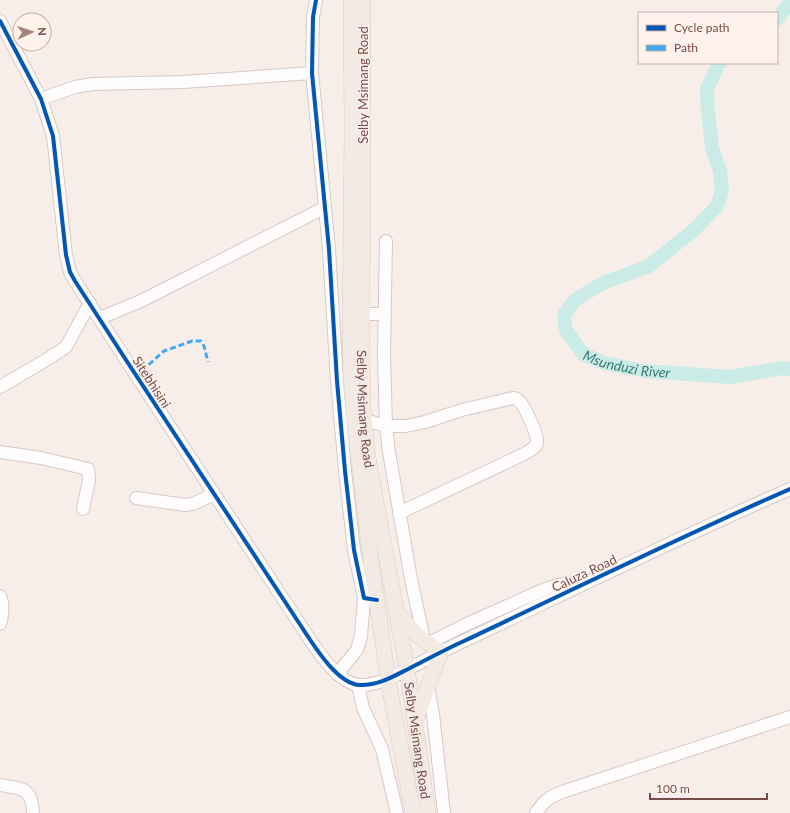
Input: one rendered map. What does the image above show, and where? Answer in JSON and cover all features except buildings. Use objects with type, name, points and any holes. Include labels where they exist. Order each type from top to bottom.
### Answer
[{"type":"main road","name":"Selby Msimang Road","points":[[351,0],[351,375],[354,427],[370,599],[388,679],[413,813]]},
{"type":"main road","name":"Selby Msimang Road","points":[[363,0],[362,360],[364,420],[367,452],[407,669],[428,813]]},
{"type":"main road","points":[[396,612],[407,626],[417,635],[441,652],[415,722]]},
{"type":"street","points":[[316,0],[313,16],[312,73],[329,249],[337,381],[345,471],[354,550],[370,599],[358,650],[337,674]]},
{"type":"street","name":"Sitebhisini","points":[[0,21],[41,99],[53,136],[67,264],[70,272],[311,641],[337,674],[346,681],[358,684]]},
{"type":"street","points":[[41,99],[74,88],[93,84],[183,82],[312,73]]},
{"type":"street","points":[[100,318],[141,301],[324,208]]},
{"type":"street","points":[[386,241],[384,314],[386,426],[399,513],[413,590],[427,642],[545,590],[562,584],[583,585]]},
{"type":"street","points":[[0,387],[66,347],[90,303]]},
{"type":"street","points":[[362,314],[384,314]]},
{"type":"street","points":[[364,420],[386,426],[406,426],[512,398],[519,400],[537,437],[536,445],[522,455],[399,513]]},
{"type":"street","points":[[0,452],[41,458],[88,469],[90,474],[83,509]]},
{"type":"street","name":"Caluza Road","points":[[388,679],[441,652],[740,511],[790,489]]},
{"type":"street","points":[[136,498],[185,505],[193,504],[214,494]]},
{"type":"street","points":[[0,596],[3,602],[3,613],[0,624]]},
{"type":"street","points":[[388,679],[368,684],[358,684],[363,708],[382,749],[397,813]]},
{"type":"street","points":[[428,686],[433,714],[444,813]]},
{"type":"street","points":[[536,813],[541,804],[552,796],[565,791],[790,717]]},
{"type":"street","points":[[0,786],[27,792],[30,795],[33,813]]},
{"type":"waterway","name":"Msunduzi River","points":[[778,18],[790,3]]},
{"type":"waterway","name":"Msunduzi River","points":[[719,64],[707,89],[712,148],[720,171],[722,191],[717,206],[694,230],[649,266],[603,283],[575,300],[564,315],[566,330],[583,354],[604,363],[645,371],[730,377],[782,368],[790,369]]},
{"type":"marked path","points":[[138,379],[144,369],[164,351],[192,341],[201,341],[204,346],[208,362]]},
{"type":"cycle path","points":[[316,0],[313,17],[312,73],[329,249],[337,381],[345,471],[354,550],[364,598],[377,600]]},
{"type":"cycle path","points":[[0,21],[41,99],[53,136],[66,255],[70,272],[312,643],[326,662],[350,683],[366,685],[392,677],[450,647],[790,489]]}]
